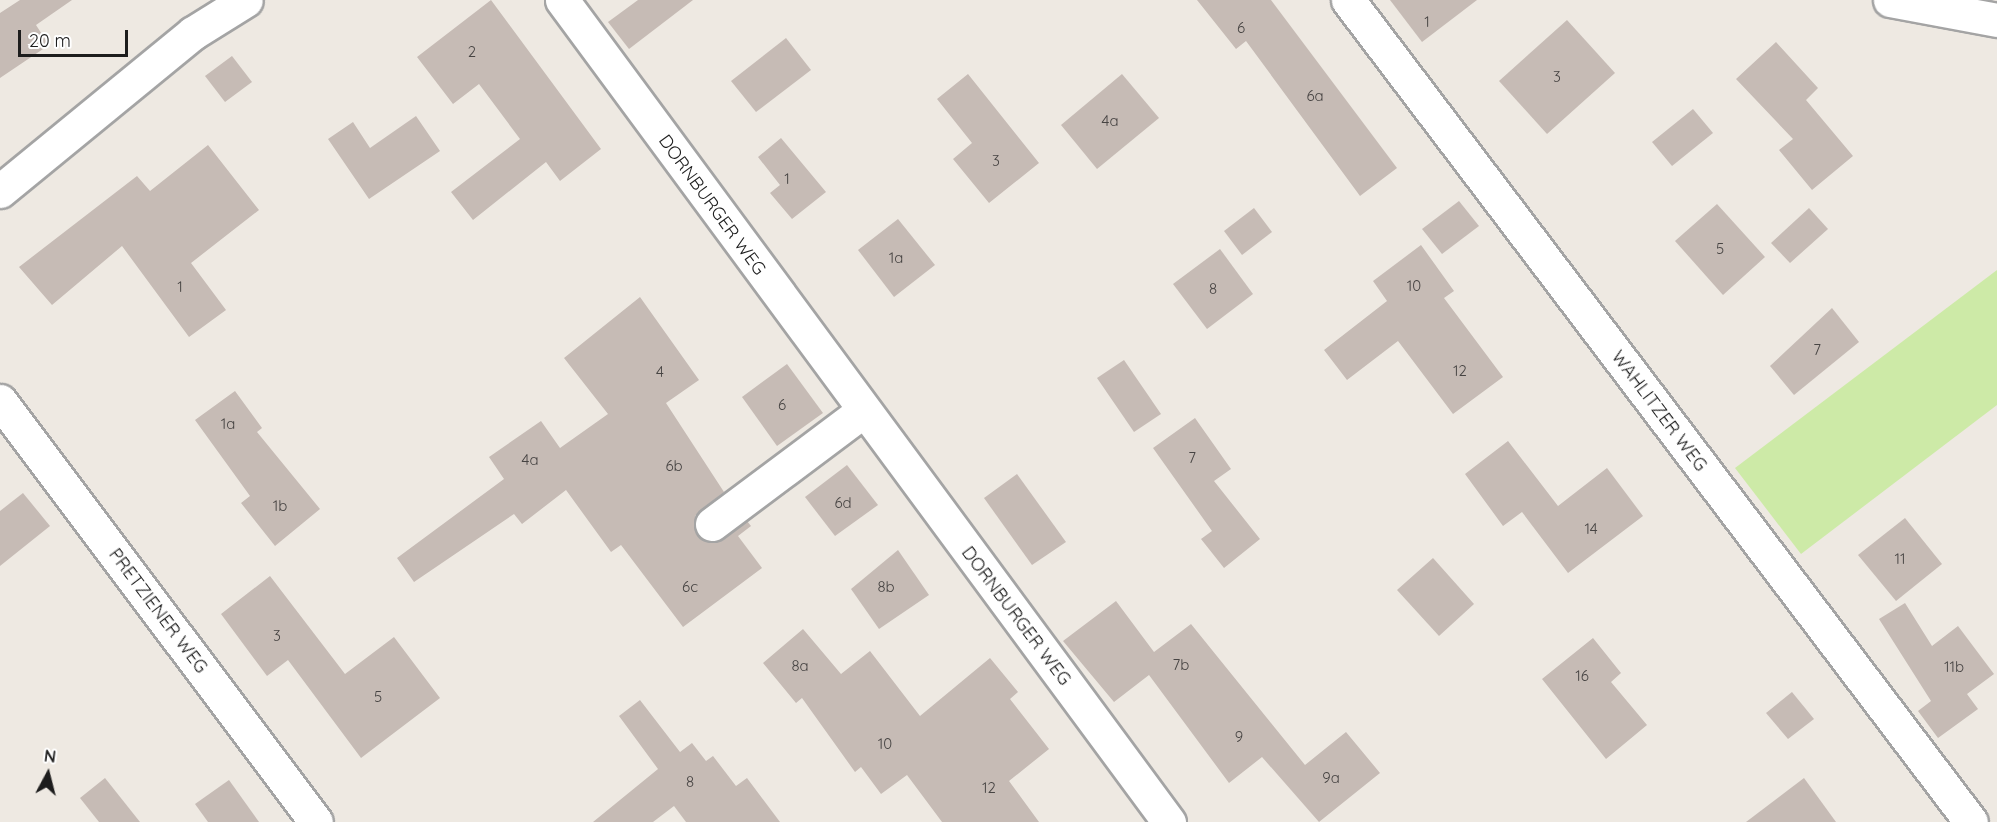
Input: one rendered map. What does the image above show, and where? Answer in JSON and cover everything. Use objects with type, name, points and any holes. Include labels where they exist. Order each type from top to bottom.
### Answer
[{"type":"street","points":[[0,191],[193,33],[246,0]]},
{"type":"street","name":"DORNBURGER WEG","points":[[562,0],[863,411],[1169,822]]},
{"type":"street","name":"WAHLITZER WEG","points":[[1348,0],[1971,822]]},
{"type":"street","points":[[1890,0],[1997,20]]},
{"type":"street","name":"PRETZIENER WEG","points":[[0,400],[316,822]]},
{"type":"street","points":[[712,524],[863,411]]},
{"type":"green space","points":[[1997,270],[1997,405],[1801,554],[1735,468]]},
{"type":"building","points":[[20,0],[72,0],[36,25],[49,45],[0,78],[0,13]]},
{"type":"building","points":[[491,0],[601,149],[560,181],[546,162],[473,220],[451,192],[520,139],[479,84],[453,104],[417,57]]},
{"type":"building","points":[[638,0],[693,0],[629,49],[608,22]]},
{"type":"building","points":[[1197,0],[1271,0],[1397,168],[1360,196],[1246,41],[1236,49]]},
{"type":"building","points":[[1390,0],[1477,0],[1422,42]]},
{"type":"building","points":[[1567,20],[1615,73],[1547,134],[1499,81]]},
{"type":"building","points":[[786,38],[811,70],[756,112],[731,81]]},
{"type":"building","points":[[1776,42],[1818,88],[1806,100],[1853,156],[1812,190],[1779,150],[1793,139],[1736,79]]},
{"type":"building","points":[[232,56],[252,82],[225,102],[205,76]]},
{"type":"building","points":[[968,74],[1039,163],[989,203],[953,159],[972,143],[937,99]]},
{"type":"building","points":[[1122,74],[1159,118],[1097,169],[1061,125]]},
{"type":"building","points":[[1693,109],[1713,133],[1672,166],[1652,142]]},
{"type":"building","points":[[416,116],[440,151],[369,199],[328,139],[353,122],[370,148]]},
{"type":"building","points":[[781,138],[826,192],[792,219],[770,193],[780,185],[758,157]]},
{"type":"building","points":[[208,145],[259,210],[191,263],[226,310],[189,337],[122,246],[52,305],[19,267],[137,176],[150,191]]},
{"type":"building","points":[[1459,201],[1479,226],[1442,254],[1422,229]]},
{"type":"building","points":[[1717,204],[1765,257],[1723,295],[1675,241]]},
{"type":"building","points":[[1254,208],[1272,232],[1242,255],[1224,231]]},
{"type":"building","points":[[1809,208],[1828,229],[1790,263],[1771,243]]},
{"type":"building","points":[[898,219],[935,265],[894,297],[858,250]]},
{"type":"building","points":[[1421,245],[1454,291],[1444,298],[1503,377],[1453,414],[1398,341],[1347,380],[1324,350],[1387,301],[1373,281]]},
{"type":"building","points":[[1220,249],[1253,294],[1207,329],[1173,284]]},
{"type":"building","points":[[640,297],[699,380],[666,403],[724,492],[695,516],[697,535],[715,542],[747,521],[751,526],[738,536],[762,568],[683,627],[621,545],[611,552],[566,490],[522,524],[514,514],[414,582],[397,558],[504,479],[489,457],[541,421],[560,448],[608,414],[564,358]]},
{"type":"building","points":[[1832,308],[1859,342],[1794,395],[1770,366]]},
{"type":"building","points":[[1124,360],[1161,414],[1134,432],[1097,378]]},
{"type":"building","points":[[787,364],[823,413],[777,446],[742,397]]},
{"type":"building","points":[[235,391],[262,428],[257,432],[320,509],[275,546],[241,503],[250,496],[195,420]]},
{"type":"building","points":[[1195,418],[1231,469],[1214,481],[1260,539],[1224,568],[1201,539],[1212,531],[1153,448]]},
{"type":"building","points":[[1508,441],[1558,506],[1607,468],[1643,516],[1568,573],[1522,512],[1503,526],[1465,474]]},
{"type":"building","points":[[847,465],[878,505],[835,536],[805,497]]},
{"type":"building","points":[[1017,474],[1066,542],[1032,565],[984,498]]},
{"type":"building","points":[[23,493],[50,526],[0,566],[0,511]]},
{"type":"building","points":[[1905,518],[1942,564],[1896,601],[1858,555]]},
{"type":"building","points":[[898,550],[929,595],[879,629],[851,589]]},
{"type":"building","points":[[1433,558],[1474,604],[1439,636],[1397,590]]},
{"type":"building","points":[[270,576],[345,674],[394,637],[440,698],[361,758],[288,660],[267,676],[221,614]]},
{"type":"building","points":[[1116,601],[1154,652],[1191,624],[1305,765],[1346,732],[1380,773],[1319,822],[1262,757],[1229,783],[1149,675],[1114,702],[1063,641]]},
{"type":"building","points":[[1905,603],[1932,646],[1958,626],[1994,674],[1967,694],[1978,709],[1938,738],[1918,711],[1931,701],[1879,619]]},
{"type":"building","points":[[803,629],[841,674],[870,651],[920,716],[990,658],[1018,692],[1010,699],[1049,749],[1009,781],[1039,822],[942,822],[907,775],[881,794],[861,767],[855,772],[802,698],[796,703],[763,663]]},
{"type":"building","points":[[1593,638],[1621,673],[1611,682],[1647,725],[1606,759],[1542,679]]},
{"type":"building","points":[[1792,692],[1814,719],[1788,739],[1766,713]]},
{"type":"building","points":[[640,700],[680,752],[692,743],[706,761],[713,756],[736,786],[747,778],[780,822],[686,822],[674,806],[653,822],[593,822],[658,769],[619,716]]},
{"type":"building","points":[[105,778],[140,822],[99,822],[80,798]]},
{"type":"building","points":[[1804,778],[1836,822],[1746,822]]},
{"type":"building","points":[[229,780],[259,822],[208,822],[195,804]]}]
